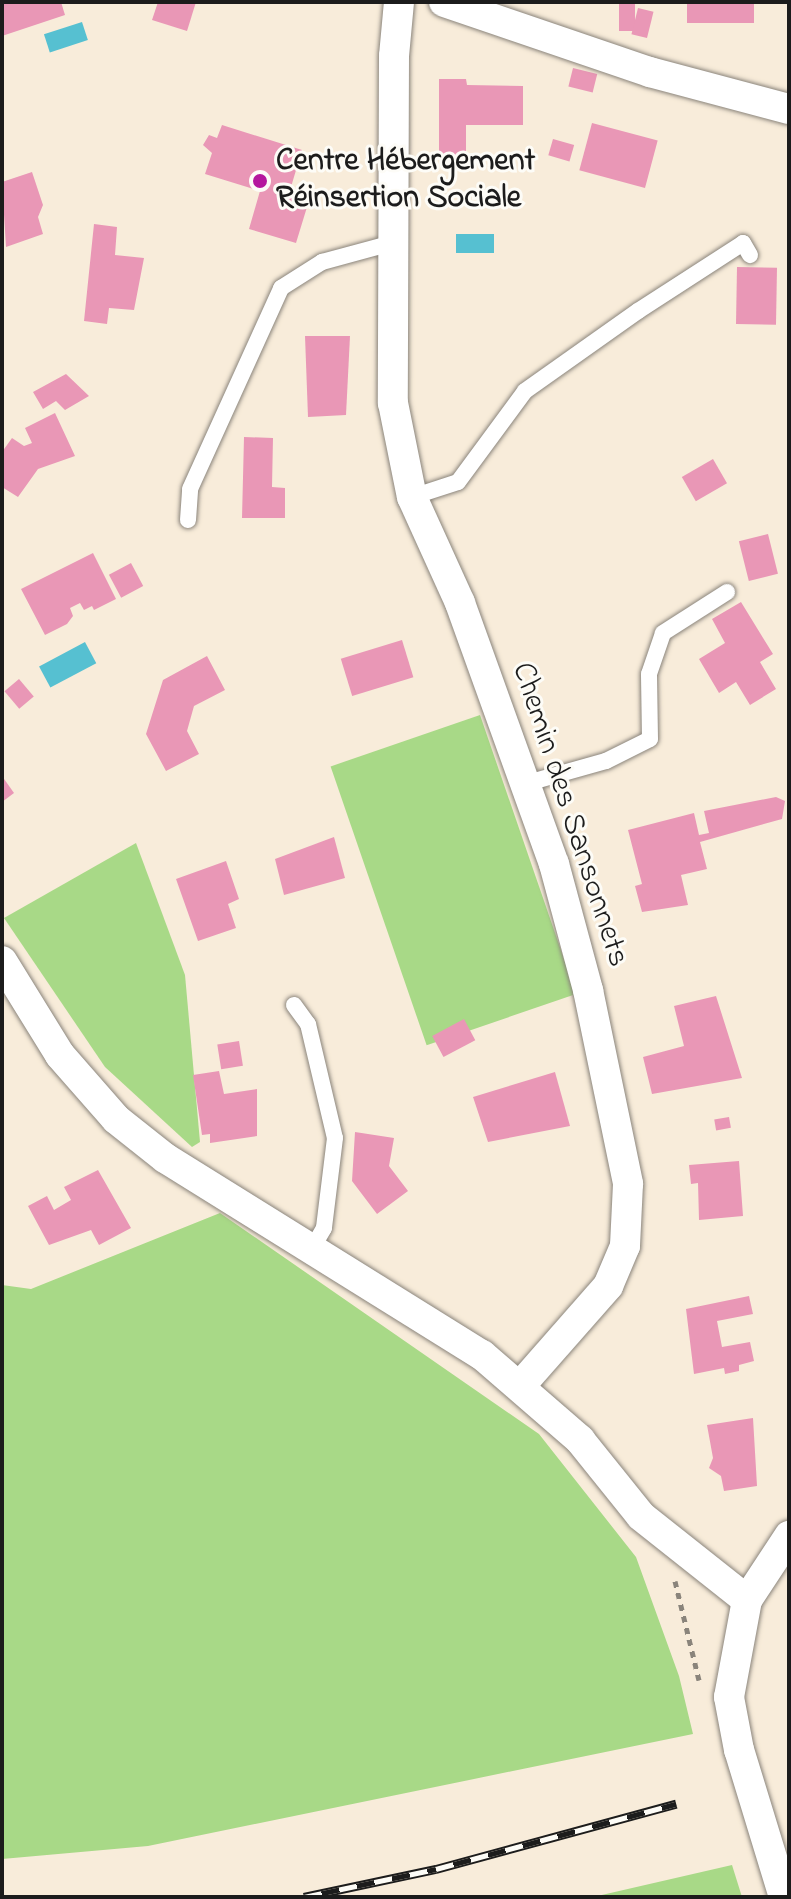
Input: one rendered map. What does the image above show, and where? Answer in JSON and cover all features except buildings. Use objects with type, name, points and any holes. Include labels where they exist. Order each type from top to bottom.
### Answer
[{"type":"street","name":"Chemin des Sansonnets","points":[[399,2],[392,243],[393,403],[412,497],[460,603],[554,864],[588,990],[628,1184],[625,1246],[608,1286],[521,1385]]},
{"type":"street","points":[[444,2],[650,72],[789,109]]},
{"type":"street","points":[[2,961],[60,1055],[116,1119],[165,1158],[313,1247],[521,1385],[580,1440],[641,1516],[747,1600]]},
{"type":"street","points":[[784,1897],[739,1750],[729,1697],[747,1600],[789,1536]]},
{"type":"lane","points":[[188,520],[190,489],[281,288],[322,262],[392,243]]},
{"type":"lane","points":[[412,497],[458,482],[525,391],[743,243],[750,255]]},
{"type":"lane","points":[[524,784],[606,761],[650,739],[649,674],[663,633],[727,592]]},
{"type":"lane","points":[[294,1005],[308,1024],[335,1138],[324,1228],[313,1247]]},
{"type":"green space","points":[[480,715],[576,994],[427,1045],[331,766]]},
{"type":"green space","points":[[136,843],[185,975],[200,1142],[192,1147],[105,1067],[4,918]]},
{"type":"green space","points":[[220,1213],[539,1434],[636,1557],[679,1676],[693,1734],[148,1846],[2,1859],[2,1285],[31,1289]]},
{"type":"green space","points":[[732,1865],[742,1897],[593,1897]]},
{"type":"water","points":[[82,22],[88,40],[50,52],[44,34]]},
{"type":"water","points":[[456,234],[494,234],[494,253],[456,253]]},
{"type":"water","points":[[85,642],[96,663],[50,688],[39,666]]},
{"type":"railway","points":[[304,1897],[436,1869],[676,1804]]},
{"type":"place","name":"Centre Hébergement Réinsertion Sociale","points":[[260,181]]}]
